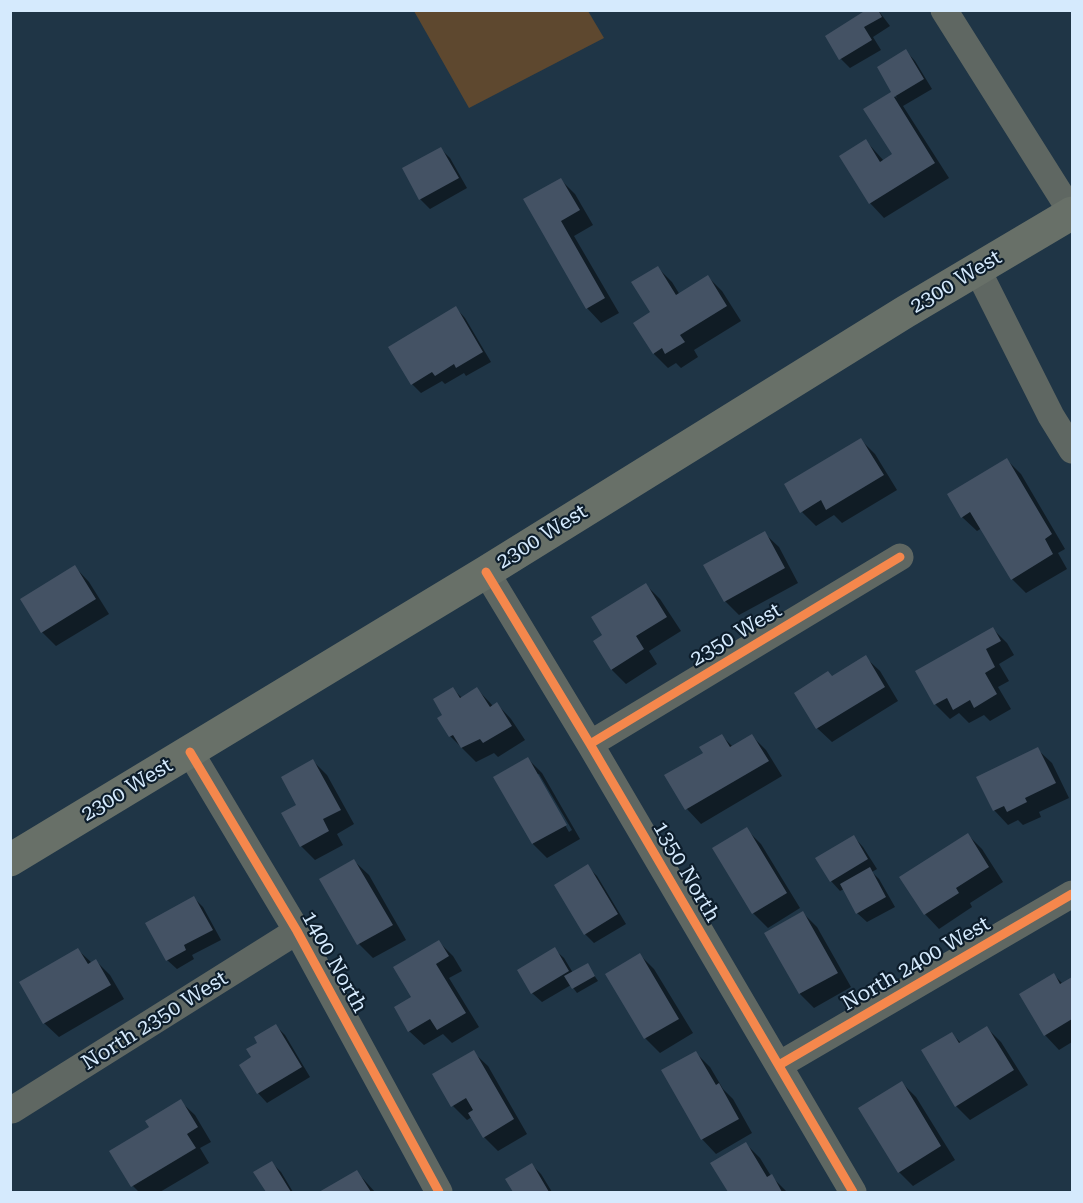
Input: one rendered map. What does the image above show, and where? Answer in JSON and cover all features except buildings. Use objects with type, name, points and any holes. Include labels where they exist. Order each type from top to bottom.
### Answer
[{"type":"main road","name":"2300 West","points":[[10,860],[1072,213]]},
{"type":"street","points":[[944,10],[1072,213]]},
{"type":"street","points":[[977,269],[1051,416],[1072,450]]},
{"type":"street","name":"2350 West","points":[[590,744],[900,557]]},
{"type":"street","name":"1350 North","points":[[486,572],[590,744],[853,1192]]},
{"type":"street","name":"1400 North","points":[[190,752],[297,932],[439,1192]]},
{"type":"street","name":"North 2400 West","points":[[778,1065],[1072,894]]},
{"type":"street","name":"North 2350 West","points":[[12,1110],[297,932]]},
{"type":"shaded area","points":[[414,11],[588,11],[604,38],[469,108]]},
{"type":"cycle path","points":[[590,744],[900,557]]},
{"type":"cycle path","points":[[486,572],[590,744],[853,1192]]},
{"type":"cycle path","points":[[190,752],[297,931],[439,1192]]},
{"type":"cycle path","points":[[779,1065],[1072,894]]}]
